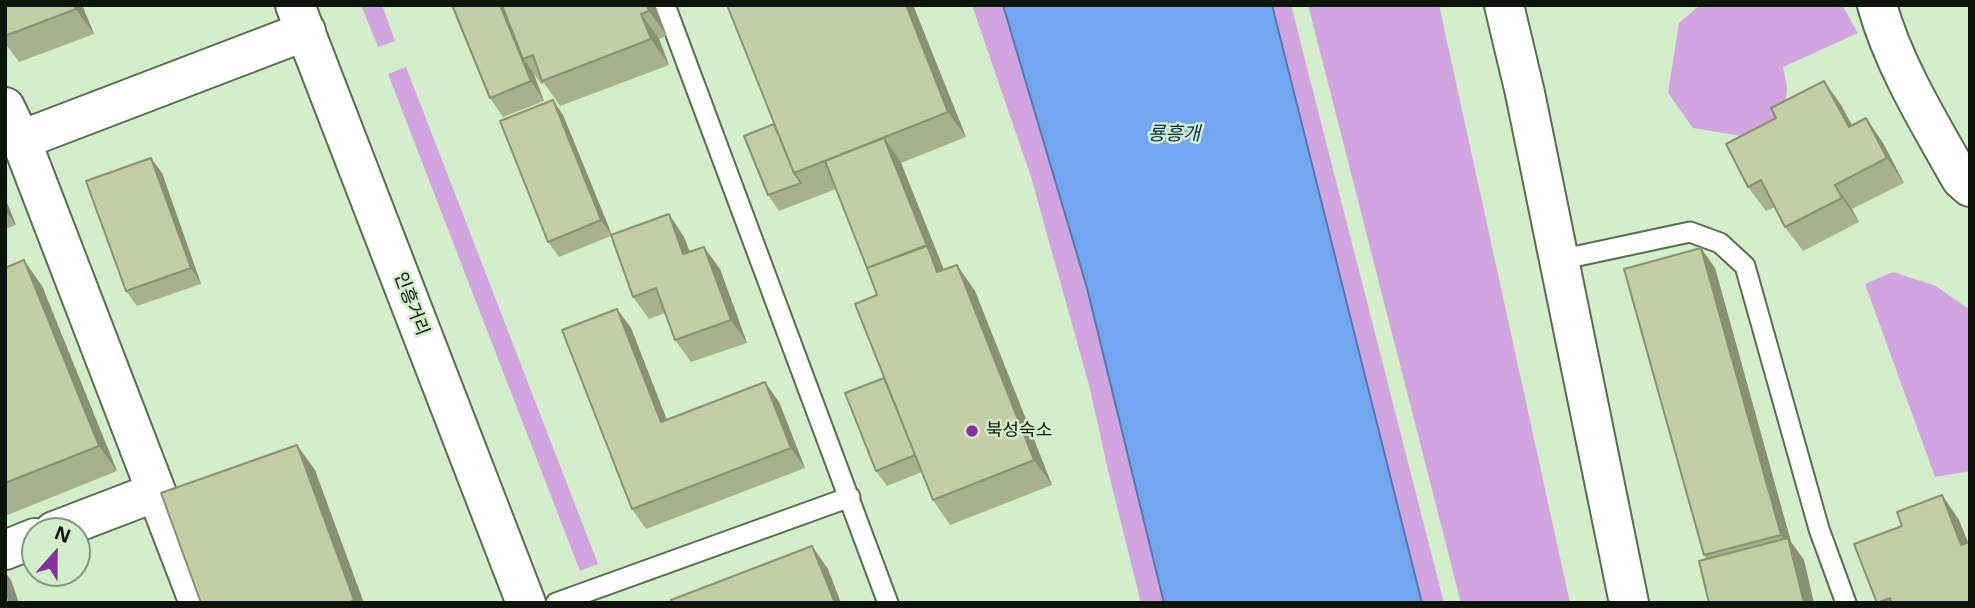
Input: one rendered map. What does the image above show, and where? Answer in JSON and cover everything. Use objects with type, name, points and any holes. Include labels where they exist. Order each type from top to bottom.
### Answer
[{"type":"street","points":[[1504,5],[1525,93],[1629,603]]},
{"type":"street","points":[[1877,5],[1881,22],[1915,98],[1961,179],[1970,187]]},
{"type":"street","points":[[199,603],[13,123],[300,18]]},
{"type":"street","name":"인흥거리","points":[[300,18],[526,603]]},
{"type":"street","points":[[91,517],[156,492]]},
{"type":"lane","points":[[665,5],[888,603]]},
{"type":"lane","points":[[1559,260],[1690,232],[1720,243],[1745,266],[1819,529],[1846,603]]},
{"type":"lane","points":[[556,603],[850,497]]},
{"type":"shaded area","points":[[361,5],[382,5],[395,41],[378,47]]},
{"type":"shaded area","points":[[972,5],[1003,5],[1087,288],[1164,603],[1141,603],[1089,385],[1031,177]]},
{"type":"shaded area","points":[[1272,5],[1291,5],[1444,603],[1422,603]]},
{"type":"shaded area","points":[[1308,5],[1439,5],[1570,603],[1461,603]]},
{"type":"shaded area","points":[[1700,5],[1842,5],[1858,33],[1783,67],[1787,88],[1784,125],[1748,137],[1693,128],[1668,93],[1679,23]]},
{"type":"shaded area","points":[[406,67],[598,564],[580,571],[388,74]]},
{"type":"shaded area","points":[[1893,272],[1936,286],[1970,310],[1970,471],[1935,477],[1865,284]]},
{"type":"water","name":"룡흥개","points":[[1003,5],[1272,5],[1422,603],[1164,603],[1087,288]]},
{"type":"building","points":[[5,5],[74,5],[76,9],[5,36]]},
{"type":"building","points":[[452,5],[500,5],[531,81],[490,98]]},
{"type":"building","points":[[502,5],[647,5],[649,11],[641,14],[651,39],[542,81],[533,55],[523,59]]},
{"type":"building","points":[[727,5],[906,5],[948,112],[794,173]]},
{"type":"building","points":[[1824,81],[1849,127],[1866,118],[1887,158],[1835,185],[1842,198],[1785,227],[1761,180],[1748,187],[1726,144],[1776,118],[1771,108]]},
{"type":"building","points":[[553,100],[601,220],[548,242],[500,121]]},
{"type":"building","points":[[774,124],[794,173],[801,183],[768,195],[744,136]]},
{"type":"building","points":[[884,138],[927,246],[867,268],[825,161]]},
{"type":"building","points":[[151,158],[191,268],[126,291],[86,181]]},
{"type":"building","points":[[669,214],[683,254],[704,247],[731,320],[675,340],[656,288],[633,297],[611,235]]},
{"type":"building","name":"북성숙소","points":[[927,245],[937,272],[957,265],[1034,460],[933,500],[855,304],[877,295],[867,268]]},
{"type":"building","points":[[1701,248],[1781,535],[1704,555],[1624,269]]},
{"type":"building","points":[[24,260],[99,446],[5,483],[5,268]]},
{"type":"building","points":[[617,309],[661,422],[765,382],[791,448],[632,509],[562,330]]},
{"type":"building","points":[[884,378],[915,455],[876,471],[845,393]]},
{"type":"building","points":[[297,445],[354,600],[348,603],[201,603],[161,493]]},
{"type":"building","points":[[1942,495],[1961,545],[1970,542],[1970,603],[1891,603],[1890,598],[1877,603],[1854,544],[1902,526],[1897,512]]},
{"type":"building","points":[[1788,538],[1804,603],[1709,603],[1699,561]]},
{"type":"building","points":[[812,546],[835,603],[672,603],[671,600]]},
{"type":"building","points":[[5,588],[10,603],[5,603]]},
{"type":"place","name":"북성숙소","points":[[972,431]]}]
